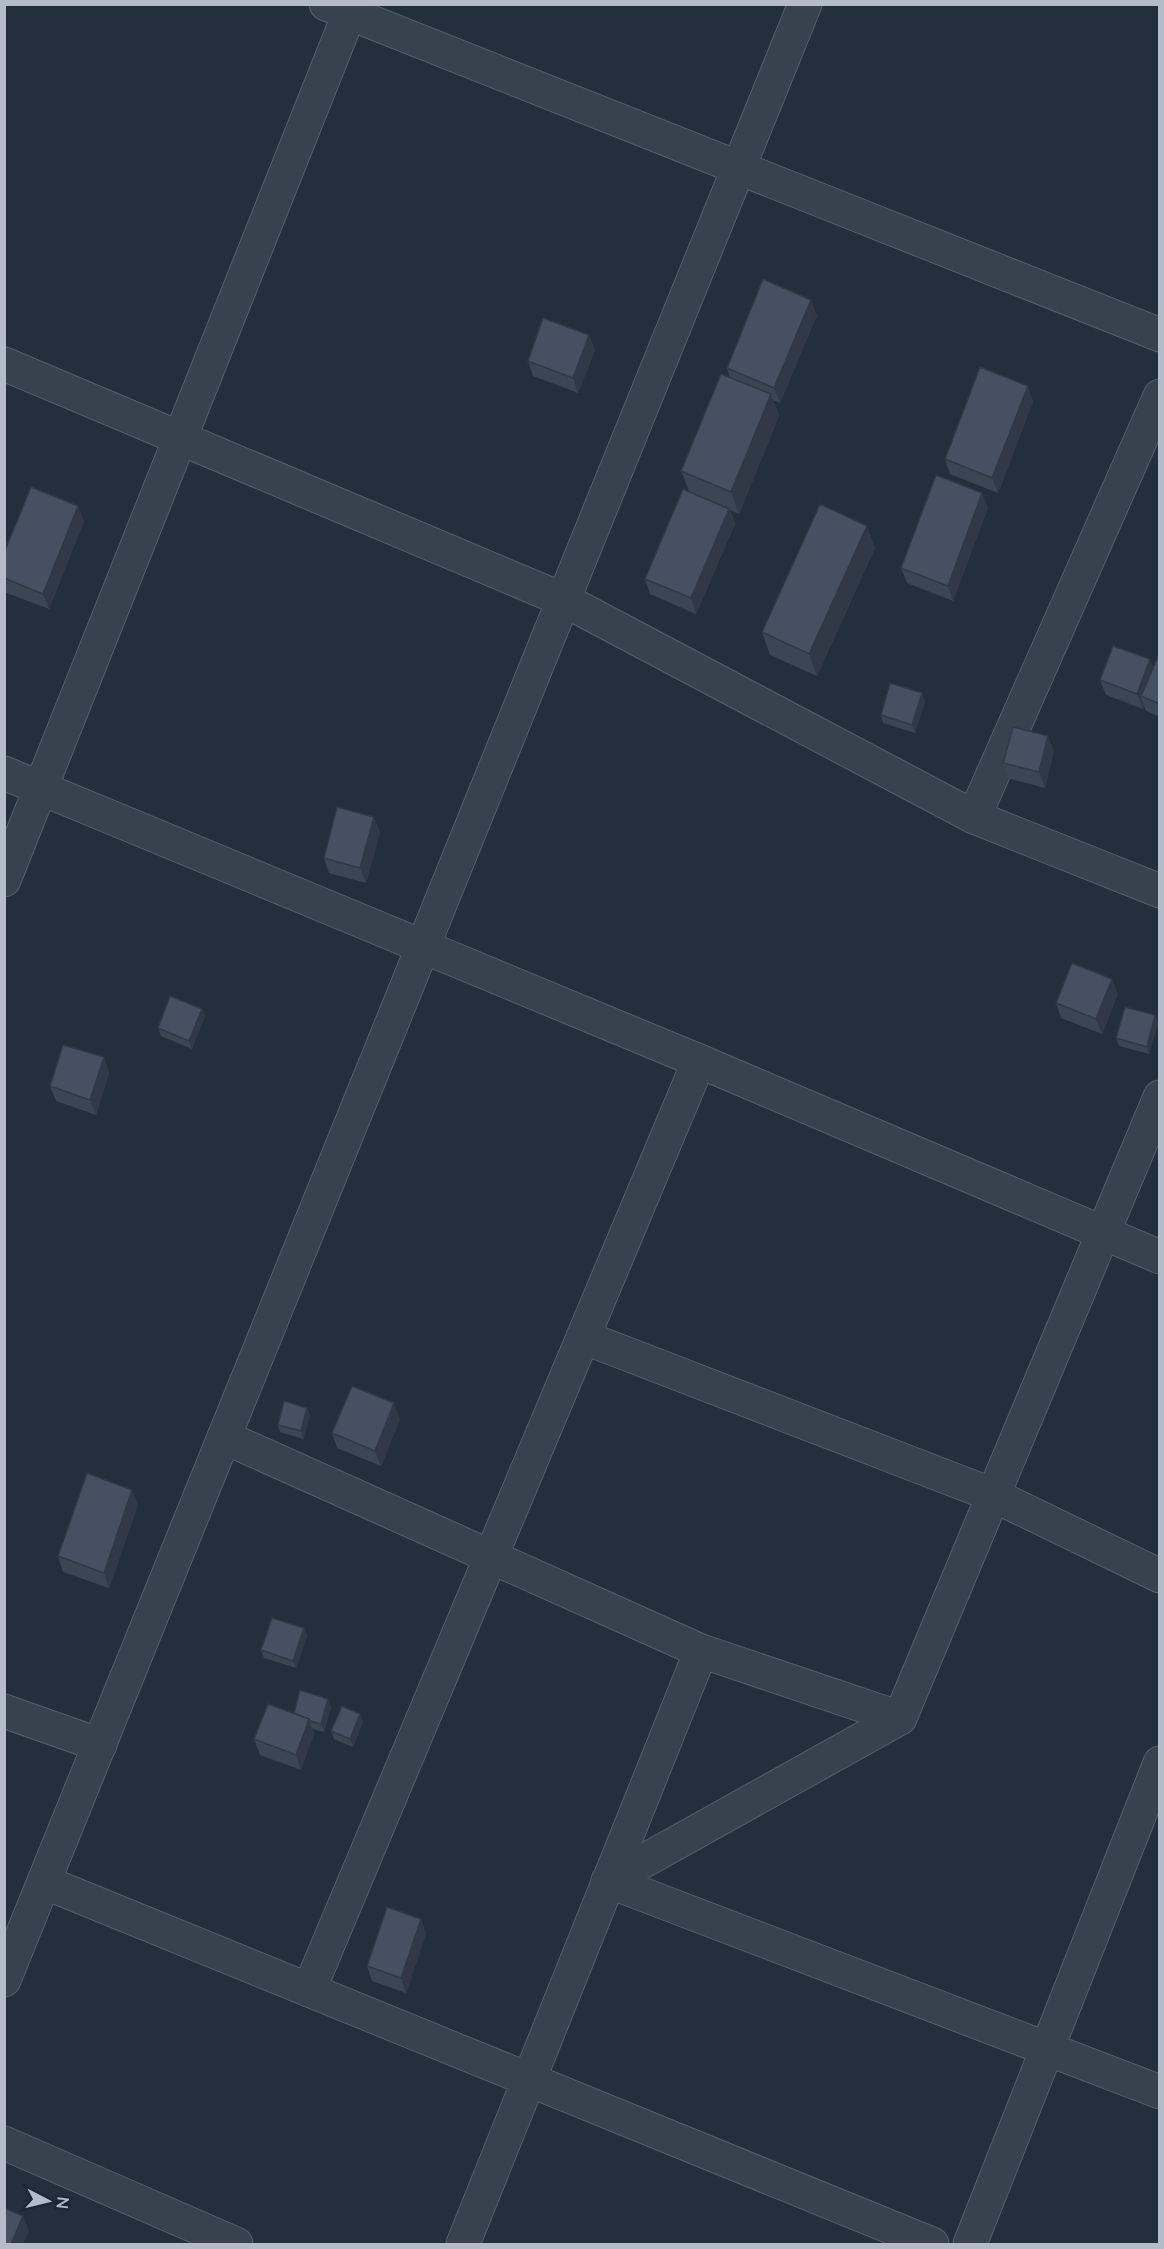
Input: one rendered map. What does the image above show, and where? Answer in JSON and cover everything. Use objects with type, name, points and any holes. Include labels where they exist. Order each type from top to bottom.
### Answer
[{"type":"street","points":[[4,1980],[805,4]]},
{"type":"street","points":[[4,880],[180,438],[342,8],[1160,335]]},
{"type":"street","points":[[4,364],[564,600],[975,817],[1160,891]]},
{"type":"street","points":[[975,817],[1160,396]]},
{"type":"street","points":[[4,772],[699,1060],[1160,1257]]},
{"type":"street","points":[[309,1990],[699,1060]]},
{"type":"street","points":[[608,1881],[900,1718],[1160,1097]]},
{"type":"street","points":[[583,1337],[993,1496],[1160,1576]]},
{"type":"street","points":[[224,1437],[701,1651],[900,1718]]},
{"type":"street","points":[[463,2244],[701,1651]]},
{"type":"street","points":[[4,1711],[100,1745]]},
{"type":"street","points":[[970,2244],[1160,1764]]},
{"type":"street","points":[[608,1881],[1160,2092]]},
{"type":"street","points":[[44,1882],[932,2244]]},
{"type":"street","points":[[4,2143],[236,2244]]},
{"type":"building","points":[[763,279],[811,300],[774,388],[727,368]]},
{"type":"building","points":[[543,318],[589,335],[573,378],[528,361]]},
{"type":"building","points":[[980,367],[1028,386],[992,478],[945,459]]},
{"type":"building","points":[[721,374],[771,394],[731,492],[681,471]]},
{"type":"building","points":[[936,475],[982,493],[948,586],[901,568]]},
{"type":"building","points":[[31,487],[78,506],[43,594],[4,578],[4,553]]},
{"type":"building","points":[[683,489],[729,509],[691,598],[645,579]]},
{"type":"building","points":[[820,504],[867,526],[809,654],[762,632]]},
{"type":"building","points":[[1113,646],[1150,659],[1137,694],[1100,680]]},
{"type":"building","points":[[1160,652],[1160,704],[1141,696]]},
{"type":"building","points":[[890,683],[922,693],[912,725],[881,715]]},
{"type":"building","points":[[1013,727],[1048,736],[1039,772],[1003,763]]},
{"type":"building","points":[[337,807],[374,817],[360,868],[324,858]]},
{"type":"building","points":[[1072,963],[1112,979],[1096,1019],[1056,1003]]},
{"type":"building","points":[[170,996],[202,1009],[189,1041],[158,1028]]},
{"type":"building","points":[[1125,1007],[1155,1015],[1147,1047],[1116,1038]]},
{"type":"building","points":[[63,1045],[104,1057],[90,1100],[50,1086]]},
{"type":"building","points":[[352,1386],[394,1403],[375,1451],[332,1433]]},
{"type":"building","points":[[284,1401],[307,1408],[301,1431],[278,1425]]},
{"type":"building","points":[[87,1473],[132,1490],[104,1573],[58,1556]]},
{"type":"building","points":[[272,1618],[304,1628],[293,1661],[261,1650]]},
{"type":"building","points":[[300,1690],[328,1699],[321,1724],[294,1713]]},
{"type":"building","points":[[268,1704],[309,1719],[296,1755],[254,1739]]},
{"type":"building","points":[[342,1706],[360,1714],[350,1739],[331,1731]]},
{"type":"building","points":[[387,1907],[421,1919],[401,1978],[367,1966]]},
{"type":"building","points":[[4,2208],[23,2216],[11,2244],[4,2244]]}]
